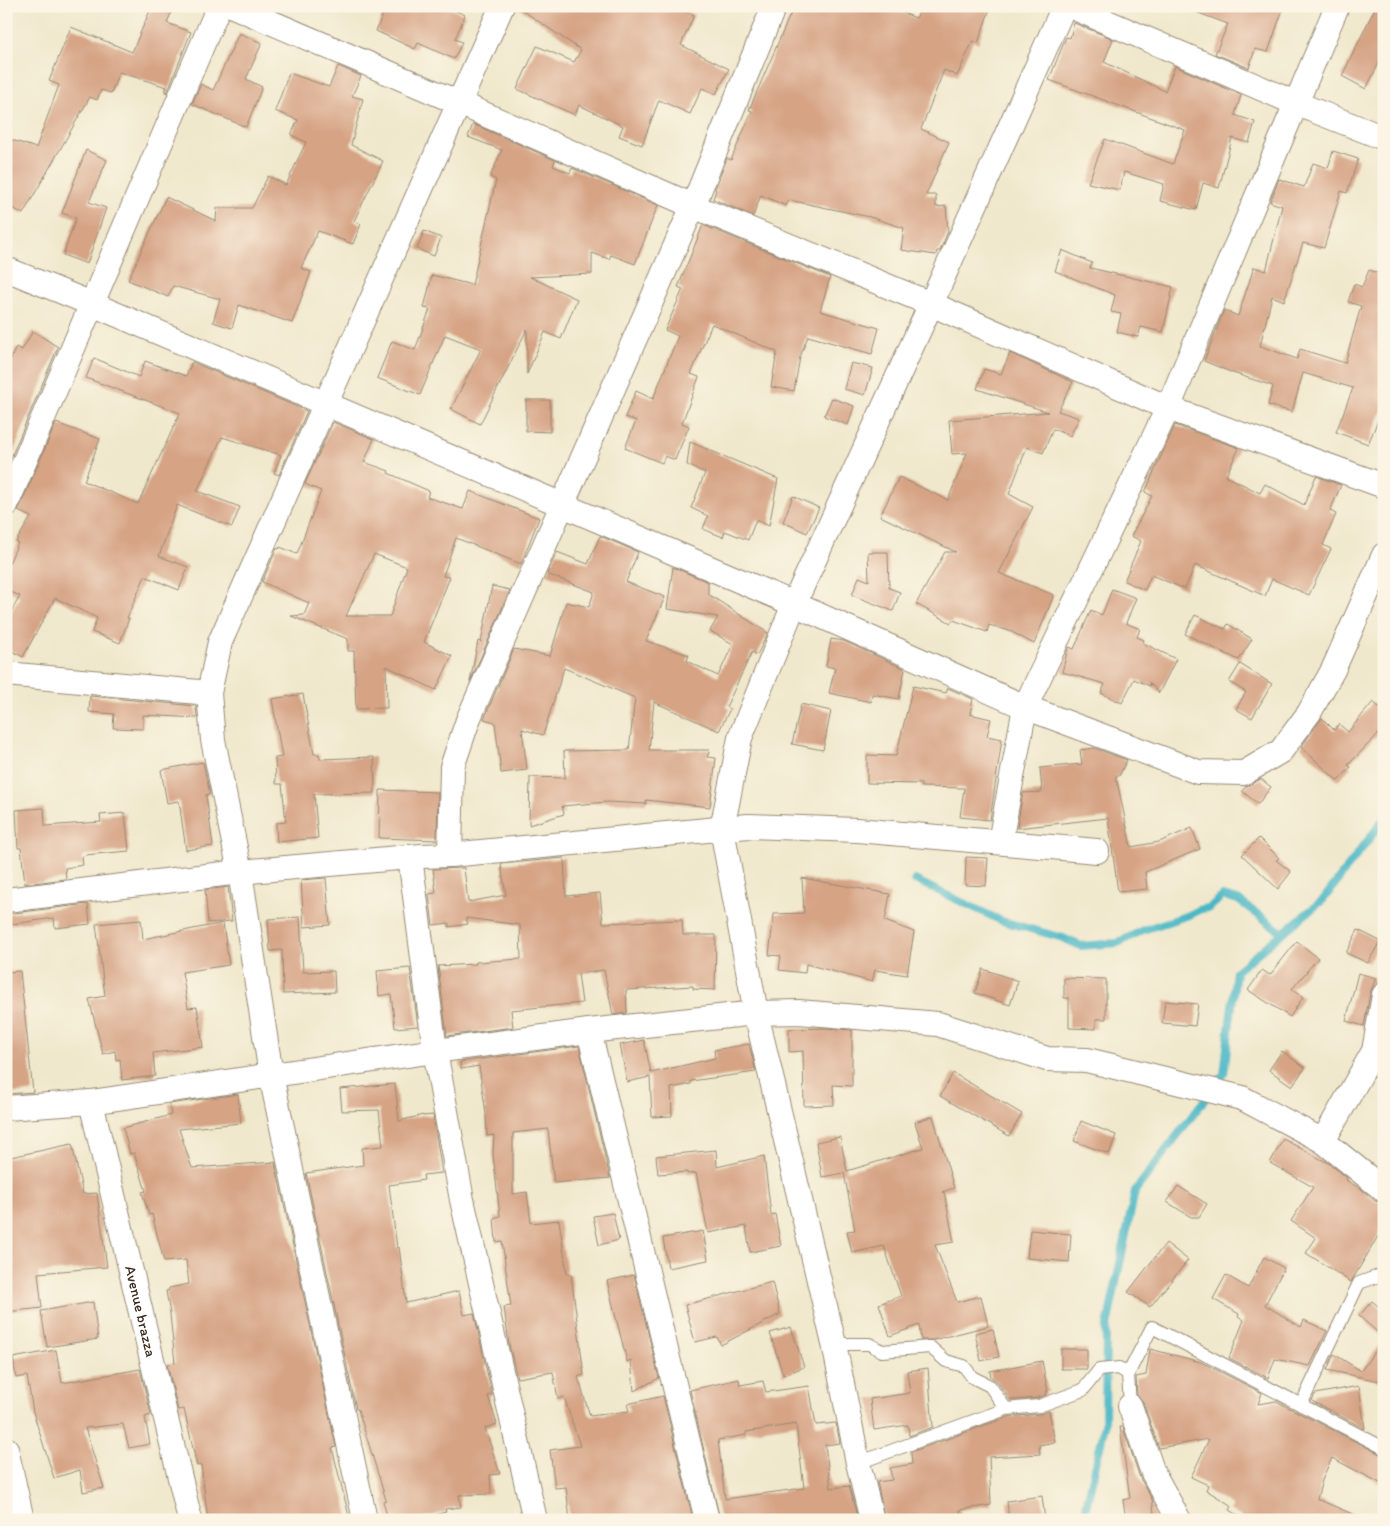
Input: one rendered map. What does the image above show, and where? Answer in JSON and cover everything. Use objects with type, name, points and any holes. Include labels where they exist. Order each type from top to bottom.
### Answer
[{"type":"street","points":[[6,505],[219,6]]},
{"type":"street","points":[[233,6],[693,206],[931,304],[1168,408],[1384,486]]},
{"type":"street","points":[[366,1520],[271,1075],[240,872],[214,740],[209,693],[220,642],[502,6]]},
{"type":"street","points":[[450,855],[452,767],[468,720],[693,206],[774,6]]},
{"type":"street","points":[[872,1520],[858,1463],[834,1344],[756,1012],[722,829],[740,738],[794,604],[1064,6]]},
{"type":"street","points":[[1070,6],[1295,103],[1384,138]]},
{"type":"street","points":[[1000,842],[1025,708],[1168,408],[1337,6]]},
{"type":"street","points":[[6,269],[794,604],[1025,708],[1198,772],[1244,773],[1281,751],[1309,713],[1333,670],[1384,555]]},
{"type":"street","points":[[6,674],[209,693]]},
{"type":"street","points":[[6,900],[240,872],[450,855],[748,826],[857,830],[1097,851]]},
{"type":"street","points":[[410,858],[435,1051],[462,1200],[536,1520]]},
{"type":"street","points":[[1322,1141],[1374,1051],[1384,994]]},
{"type":"street","points":[[6,1108],[91,1102],[435,1051],[590,1031],[756,1012],[799,1012],[938,1024],[1046,1059],[1087,1060],[1242,1098],[1322,1141],[1384,1190]]},
{"type":"street","points":[[590,1031],[707,1520]]},
{"type":"street","name":"Avenue brazza","points":[[91,1102],[190,1520]]},
{"type":"street","points":[[1130,1406],[1153,1472],[1179,1520]]},
{"type":"street","points":[[6,1449],[22,1520]]},
{"type":"lane","points":[[1301,1405],[1359,1283],[1384,1274]]},
{"type":"lane","points":[[1130,1406],[1128,1374],[1152,1327],[1384,1448]]},
{"type":"lane","points":[[834,1344],[869,1344],[882,1351],[930,1347],[946,1361],[964,1366],[972,1377],[990,1386],[1006,1409]]},
{"type":"lane","points":[[858,1463],[1006,1409],[1039,1406],[1083,1390],[1099,1370],[1119,1368],[1128,1374]]},
{"type":"building","points":[[152,6],[174,6],[167,23],[191,32],[167,93],[165,92],[167,87],[119,72],[111,93],[101,90],[97,100],[90,97],[23,214],[6,204],[6,138],[36,148],[59,85],[49,81],[71,27],[132,52]]},
{"type":"building","points":[[386,6],[446,6],[465,15],[455,39],[462,42],[454,59],[418,43],[415,49],[376,31]]},
{"type":"building","points":[[516,6],[676,6],[694,15],[681,45],[729,69],[716,94],[702,88],[690,114],[659,100],[642,145],[619,136],[623,126],[579,105],[575,115],[517,89],[537,46],[574,62],[581,50]]},
{"type":"building","points":[[794,6],[886,6],[916,18],[923,6],[991,6],[978,43],[973,41],[957,76],[944,70],[921,129],[949,142],[926,195],[936,195],[936,207],[946,206],[948,231],[940,251],[937,251],[936,255],[901,250],[904,228],[870,217],[789,200],[786,206],[761,195],[753,216],[713,199],[727,158],[731,160],[752,111],[749,110]]},
{"type":"building","points":[[1186,6],[1284,6],[1268,52],[1255,49],[1249,68],[1215,54],[1228,24],[1185,8]]},
{"type":"building","points":[[1376,6],[1384,6],[1384,53],[1366,89],[1342,76]]},
{"type":"building","points":[[1074,23],[1113,39],[1104,62],[1165,91],[1175,66],[1241,95],[1235,115],[1255,122],[1249,143],[1232,138],[1219,188],[1203,183],[1196,210],[1160,201],[1164,184],[1124,172],[1120,190],[1088,183],[1105,139],[1173,164],[1185,130],[1049,80],[1066,37],[1070,38]]},
{"type":"building","points":[[239,33],[262,43],[246,79],[262,87],[246,127],[192,104],[201,84],[213,90]]},
{"type":"building","points":[[338,66],[361,76],[352,96],[363,99],[351,145],[383,161],[354,221],[361,224],[353,244],[318,231],[301,268],[311,272],[292,323],[239,305],[232,328],[213,322],[220,299],[173,286],[168,297],[128,280],[166,197],[216,221],[217,208],[252,208],[268,176],[286,185],[306,142],[291,135],[298,120],[275,111],[289,73],[329,87]]},
{"type":"building","points":[[473,124],[555,160],[553,166],[570,173],[572,168],[658,205],[635,264],[611,255],[609,259],[592,253],[592,274],[530,277],[577,299],[561,339],[545,332],[527,374],[527,329],[480,424],[451,409],[481,349],[445,335],[420,395],[377,378],[392,341],[415,350],[430,309],[424,308],[432,275],[472,285],[496,180],[490,177],[502,150],[468,137]]},
{"type":"building","points":[[86,150],[107,160],[89,202],[106,208],[87,264],[63,255],[76,218],[62,213]]},
{"type":"building","points":[[1333,151],[1358,159],[1347,193],[1341,191],[1324,248],[1303,243],[1284,301],[1272,296],[1260,346],[1297,359],[1300,349],[1345,363],[1361,306],[1348,302],[1354,284],[1362,287],[1369,270],[1384,275],[1384,406],[1368,444],[1336,432],[1353,388],[1303,373],[1292,412],[1268,405],[1273,386],[1204,361],[1224,310],[1238,316],[1254,267],[1266,271],[1282,206],[1270,202],[1279,179],[1304,187],[1313,163],[1328,168]]},
{"type":"building","points":[[703,225],[830,277],[820,311],[879,328],[872,354],[808,336],[800,357],[794,391],[771,387],[777,352],[712,324],[691,374],[699,377],[682,423],[689,426],[675,460],[665,456],[662,463],[625,448],[636,421],[625,417],[636,391],[653,399],[678,336],[665,330],[683,289],[678,287]]},
{"type":"building","points":[[424,231],[441,238],[434,256],[417,249]]},
{"type":"building","points":[[1062,250],[1092,263],[1090,268],[1173,287],[1163,332],[1141,327],[1138,337],[1117,332],[1121,314],[1111,312],[1115,295],[1055,271]]},
{"type":"building","points":[[33,331],[58,347],[6,469],[6,370],[16,347],[22,350]]},
{"type":"building","points":[[1010,353],[1073,382],[1058,411],[1079,418],[1070,436],[1053,429],[1043,453],[1027,447],[1009,494],[1033,507],[999,573],[1054,595],[1034,644],[1010,631],[989,625],[987,632],[953,620],[951,623],[916,604],[945,552],[956,552],[880,516],[899,477],[948,500],[967,453],[952,454],[949,420],[1048,412],[977,389],[984,369],[1001,374]]},
{"type":"building","points":[[94,358],[139,377],[145,361],[186,376],[192,362],[307,411],[279,475],[274,473],[281,455],[222,437],[197,491],[240,507],[232,527],[177,505],[159,556],[188,567],[179,590],[145,576],[127,618],[129,618],[120,643],[92,632],[97,618],[55,598],[23,657],[6,648],[6,621],[20,596],[6,590],[6,570],[18,543],[16,542],[31,517],[18,511],[56,423],[100,439],[84,481],[138,504],[180,413],[86,378]]},
{"type":"building","points":[[851,363],[873,368],[865,395],[844,389]]},
{"type":"building","points":[[832,398],[854,406],[848,425],[824,416]]},
{"type":"building","points":[[526,400],[550,400],[550,432],[526,431]]},
{"type":"building","points":[[333,422],[374,439],[364,462],[389,471],[388,473],[429,491],[427,497],[463,509],[470,491],[539,518],[521,564],[456,538],[443,576],[450,577],[424,642],[452,656],[436,690],[386,666],[387,708],[356,709],[354,651],[348,651],[348,639],[291,616],[304,615],[309,603],[262,582],[277,548],[279,549],[280,547],[297,554],[321,491],[305,484]],"holes":[[[374,554],[407,567],[390,616],[346,616]]]},
{"type":"building","points":[[1175,425],[1239,448],[1226,476],[1260,493],[1265,484],[1304,505],[1316,476],[1341,485],[1330,511],[1336,514],[1323,545],[1331,549],[1309,595],[1272,579],[1265,596],[1195,565],[1185,589],[1151,575],[1145,590],[1124,581],[1141,541],[1131,536],[1152,496],[1145,492]]},
{"type":"building","points":[[690,442],[778,479],[769,526],[756,520],[748,540],[725,531],[723,537],[703,529],[708,516],[691,508],[705,473],[687,465]]},
{"type":"building","points":[[793,496],[819,508],[807,533],[783,522]]},
{"type":"building","points":[[600,536],[638,552],[626,582],[665,597],[646,641],[689,655],[687,661],[718,676],[733,644],[710,631],[718,617],[667,609],[673,567],[708,582],[708,594],[768,633],[757,655],[752,652],[726,707],[730,709],[719,731],[654,702],[649,750],[710,750],[707,757],[716,758],[710,807],[646,800],[646,804],[607,802],[562,806],[564,814],[529,825],[530,777],[565,778],[564,751],[629,750],[635,698],[564,668],[543,735],[522,729],[527,770],[501,773],[495,722],[484,719],[514,649],[550,656],[566,602],[589,607],[594,592],[547,574],[557,552],[588,564]]},
{"type":"building","points":[[868,552],[888,552],[889,588],[900,592],[893,611],[852,595],[859,577],[869,581]]},
{"type":"building","points":[[492,586],[510,590],[470,682],[478,641],[481,642]]},
{"type":"building","points":[[1112,589],[1136,598],[1126,623],[1140,629],[1137,637],[1144,640],[1143,643],[1176,659],[1159,693],[1149,682],[1150,686],[1134,679],[1122,703],[1101,693],[1105,684],[1062,672],[1068,649],[1069,647],[1074,649],[1091,610],[1102,615]]},
{"type":"building","points":[[1195,615],[1225,629],[1228,624],[1252,639],[1239,660],[1185,634]]},
{"type":"building","points":[[831,639],[844,641],[905,669],[899,699],[872,694],[871,702],[829,693],[835,668],[826,666]]},
{"type":"building","points":[[1240,664],[1272,684],[1252,718],[1236,709],[1246,692],[1229,682]]},
{"type":"building","points":[[913,686],[946,693],[948,688],[973,699],[970,714],[991,719],[987,736],[1002,739],[990,820],[960,817],[964,788],[921,787],[921,784],[867,783],[867,755],[896,756]]},
{"type":"building","points":[[303,694],[314,754],[319,754],[320,759],[374,757],[375,793],[314,794],[318,838],[277,842],[276,823],[286,822],[282,784],[276,784],[275,758],[282,757],[272,699]]},
{"type":"building","points":[[90,696],[196,706],[197,718],[143,715],[143,729],[113,728],[114,714],[89,712]]},
{"type":"building","points":[[1373,702],[1384,711],[1384,728],[1348,765],[1351,767],[1338,781],[1301,747],[1322,718],[1334,730],[1339,724],[1348,732]]},
{"type":"building","points":[[801,704],[831,711],[823,750],[792,744]]},
{"type":"building","points":[[1094,748],[1127,760],[1119,776],[1116,776],[1116,782],[1131,847],[1159,842],[1192,828],[1200,849],[1145,872],[1147,889],[1118,892],[1108,818],[1017,828],[1023,793],[1042,792],[1040,768],[1082,764],[1080,750]]},
{"type":"building","points":[[203,762],[210,794],[206,795],[213,846],[186,850],[179,801],[167,803],[161,770]]},
{"type":"building","points":[[1261,779],[1271,787],[1258,804],[1242,791],[1246,786]]},
{"type":"building","points":[[380,790],[438,792],[437,840],[379,838]]},
{"type":"building","points":[[44,808],[45,826],[101,822],[100,815],[125,813],[129,851],[85,855],[82,857],[83,865],[65,868],[66,879],[25,884],[21,848],[18,848],[16,810]]},
{"type":"building","points":[[1259,838],[1279,858],[1276,860],[1291,872],[1278,889],[1242,855]]},
{"type":"building","points":[[966,857],[988,858],[986,886],[965,885]]},
{"type":"building","points":[[564,858],[566,896],[600,893],[603,923],[682,920],[683,935],[716,935],[715,990],[693,989],[693,986],[626,990],[627,1013],[613,1015],[604,970],[578,974],[582,1003],[511,1010],[513,1027],[447,1036],[438,966],[521,959],[520,925],[466,918],[468,924],[449,927],[449,923],[433,925],[429,894],[436,893],[433,869],[464,868],[468,902],[506,895],[501,864]]},
{"type":"building","points":[[326,878],[330,925],[304,927],[301,880]]},
{"type":"building","points":[[802,878],[890,894],[885,921],[914,932],[907,975],[875,970],[872,982],[806,964],[805,973],[779,970],[781,956],[769,955],[774,914],[804,913]]},
{"type":"building","points":[[228,887],[232,921],[208,923],[205,890]]},
{"type":"building","points":[[88,904],[90,924],[55,928],[54,918],[6,925],[6,914]]},
{"type":"building","points":[[300,917],[303,972],[334,971],[335,992],[283,994],[282,950],[270,951],[268,919]]},
{"type":"building","points":[[141,920],[143,939],[223,923],[229,965],[182,972],[188,1008],[197,1007],[203,1047],[153,1053],[155,1076],[122,1080],[120,1059],[116,1060],[115,1051],[103,1054],[89,999],[105,996],[96,924]]},
{"type":"building","points":[[1358,930],[1380,941],[1368,963],[1346,953]]},
{"type":"building","points":[[1297,941],[1318,958],[1292,989],[1303,997],[1290,1017],[1248,990],[1262,970],[1270,975]]},
{"type":"building","points":[[410,968],[418,1026],[395,1028],[391,994],[379,996],[377,971]]},
{"type":"building","points":[[983,969],[1018,981],[1010,1005],[975,993]]},
{"type":"building","points":[[20,971],[33,1092],[6,1094],[6,972]]},
{"type":"building","points":[[1358,973],[1376,978],[1370,993],[1364,1026],[1346,1021]]},
{"type":"building","points":[[1064,978],[1106,979],[1106,1019],[1096,1019],[1096,1029],[1069,1028],[1069,998],[1064,998]]},
{"type":"building","points":[[1165,1001],[1198,1004],[1195,1026],[1162,1023]]},
{"type":"building","points":[[825,1028],[852,1030],[852,1086],[833,1085],[834,1105],[804,1106],[803,1051],[789,1052],[789,1029]]},
{"type":"building","points":[[644,1040],[651,1073],[715,1058],[714,1050],[749,1044],[756,1072],[691,1081],[691,1084],[671,1088],[672,1116],[652,1117],[650,1077],[627,1082],[620,1045]]},
{"type":"building","points":[[579,1046],[610,1178],[554,1183],[548,1129],[513,1133],[513,1194],[527,1192],[531,1223],[559,1220],[567,1274],[571,1274],[584,1375],[578,1377],[590,1416],[629,1411],[627,1404],[663,1396],[693,1520],[570,1520],[566,1487],[555,1488],[550,1450],[580,1446],[564,1397],[558,1399],[553,1372],[517,1378],[509,1344],[504,1307],[511,1306],[502,1241],[496,1242],[494,1218],[500,1216],[493,1154],[494,1135],[487,1136],[486,1114],[479,1066],[461,1069],[460,1062]]},
{"type":"building","points":[[1282,1051],[1305,1068],[1292,1086],[1269,1070]]},
{"type":"building","points":[[953,1073],[1022,1114],[1009,1136],[940,1096]]},
{"type":"building","points":[[395,1084],[399,1121],[423,1115],[433,1115],[442,1173],[423,1175],[424,1180],[389,1185],[406,1303],[459,1291],[464,1315],[474,1313],[492,1395],[488,1396],[497,1424],[485,1428],[500,1474],[490,1475],[491,1494],[459,1495],[461,1507],[445,1509],[446,1512],[416,1520],[388,1520],[383,1501],[386,1500],[358,1409],[356,1409],[306,1173],[363,1165],[362,1148],[383,1146],[379,1110],[342,1111],[340,1089]]},
{"type":"building","points":[[238,1094],[241,1123],[179,1129],[192,1168],[275,1162],[336,1447],[332,1448],[350,1520],[208,1520],[201,1465],[197,1466],[184,1409],[178,1410],[167,1364],[175,1363],[166,1291],[169,1288],[189,1284],[186,1260],[164,1262],[152,1214],[149,1215],[142,1192],[146,1191],[134,1153],[130,1154],[123,1128],[171,1115],[169,1104]]},
{"type":"building","points":[[933,1116],[954,1188],[942,1192],[944,1192],[954,1242],[935,1245],[957,1302],[981,1296],[988,1326],[933,1340],[921,1340],[919,1325],[890,1336],[879,1304],[901,1296],[884,1246],[852,1253],[847,1231],[855,1230],[844,1173],[822,1177],[816,1142],[840,1137],[847,1171],[923,1148],[915,1122]]},
{"type":"building","points":[[1081,1121],[1116,1135],[1109,1154],[1074,1141]]},
{"type":"building","points":[[1283,1139],[1330,1164],[1347,1178],[1346,1180],[1361,1189],[1375,1201],[1384,1203],[1384,1226],[1351,1282],[1306,1253],[1316,1238],[1291,1221],[1313,1187],[1270,1163]]},
{"type":"building","points":[[72,1144],[83,1194],[97,1193],[107,1267],[38,1273],[42,1308],[6,1312],[6,1158]]},
{"type":"building","points":[[716,1150],[717,1167],[764,1156],[771,1215],[775,1214],[781,1246],[750,1252],[746,1226],[708,1233],[696,1173],[658,1174],[656,1156]]},
{"type":"building","points":[[1178,1186],[1207,1204],[1199,1217],[1191,1217],[1167,1202]]},
{"type":"building","points":[[613,1213],[619,1240],[599,1245],[593,1216]]},
{"type":"building","points":[[1030,1230],[1071,1234],[1069,1262],[1027,1258]]},
{"type":"building","points":[[703,1231],[708,1260],[668,1268],[663,1238]]},
{"type":"building","points":[[1166,1243],[1188,1260],[1150,1307],[1128,1292]]},
{"type":"building","points":[[1264,1257],[1284,1268],[1265,1305],[1301,1327],[1304,1320],[1327,1331],[1310,1366],[1275,1359],[1268,1378],[1229,1358],[1244,1320],[1238,1316],[1239,1314],[1213,1299],[1226,1275],[1248,1288]]},
{"type":"building","points":[[634,1275],[659,1378],[634,1391],[631,1360],[627,1362],[607,1281]]},
{"type":"building","points":[[772,1282],[780,1314],[721,1345],[717,1337],[695,1342],[685,1305]]},
{"type":"building","points":[[1372,1301],[1384,1311],[1384,1338],[1359,1316]]},
{"type":"building","points":[[93,1302],[98,1339],[47,1347],[41,1311]]},
{"type":"building","points":[[791,1327],[804,1367],[783,1375],[770,1333]]},
{"type":"building","points":[[993,1329],[999,1357],[981,1361],[975,1333]]},
{"type":"building","points":[[1384,1338],[1384,1382],[1327,1370],[1334,1354],[1361,1371]]},
{"type":"building","points":[[1061,1349],[1087,1349],[1087,1369],[1061,1369]]},
{"type":"building","points":[[1150,1349],[1201,1362],[1262,1393],[1258,1404],[1276,1401],[1384,1456],[1384,1485],[1332,1458],[1323,1477],[1317,1499],[1367,1520],[1246,1520],[1230,1510],[1232,1506],[1206,1490],[1208,1485],[1191,1477],[1209,1439],[1159,1448],[1143,1402],[1137,1395],[1136,1377],[1146,1375]]},
{"type":"building","points":[[56,1350],[62,1383],[140,1369],[151,1415],[145,1417],[150,1444],[129,1448],[123,1424],[85,1428],[104,1488],[83,1492],[80,1470],[54,1478],[33,1412],[27,1376],[16,1378],[13,1358]]},
{"type":"building","points":[[1042,1361],[1048,1392],[1045,1392],[1046,1395],[1037,1398],[1010,1400],[997,1381],[991,1377],[990,1371]]},
{"type":"building","points":[[928,1368],[933,1427],[909,1436],[908,1425],[874,1430],[870,1399],[910,1393],[907,1371]]},
{"type":"building","points":[[739,1379],[740,1385],[763,1381],[766,1392],[809,1386],[816,1425],[836,1423],[840,1443],[825,1445],[831,1488],[849,1486],[858,1520],[847,1520],[846,1517],[825,1520],[720,1520],[690,1390]],"holes":[[[796,1424],[804,1488],[725,1499],[718,1440],[746,1435],[746,1432]]]},
{"type":"building","points":[[1359,1386],[1365,1429],[1312,1401],[1315,1394]]},
{"type":"building","points":[[1049,1411],[1055,1442],[1039,1445],[1040,1454],[989,1457],[991,1505],[960,1510],[961,1520],[885,1520],[877,1482],[892,1480],[890,1468],[912,1464],[911,1452],[1008,1417],[1040,1414]]},
{"type":"building","points":[[1120,1427],[1123,1427],[1140,1478],[1152,1499],[1155,1520],[1126,1520],[1123,1500],[1130,1498]]},
{"type":"building","points":[[1042,1496],[1045,1520],[1009,1520],[1007,1501]]},
{"type":"waterway","points":[[1083,1520],[1105,1425],[1106,1331],[1135,1191],[1224,1074],[1236,971],[1323,900],[1384,819]]},
{"type":"waterway","points":[[915,880],[1002,921],[1063,938],[1081,946],[1118,943],[1143,930],[1189,915],[1201,909],[1209,908],[1223,896],[1238,900],[1283,933]]}]
